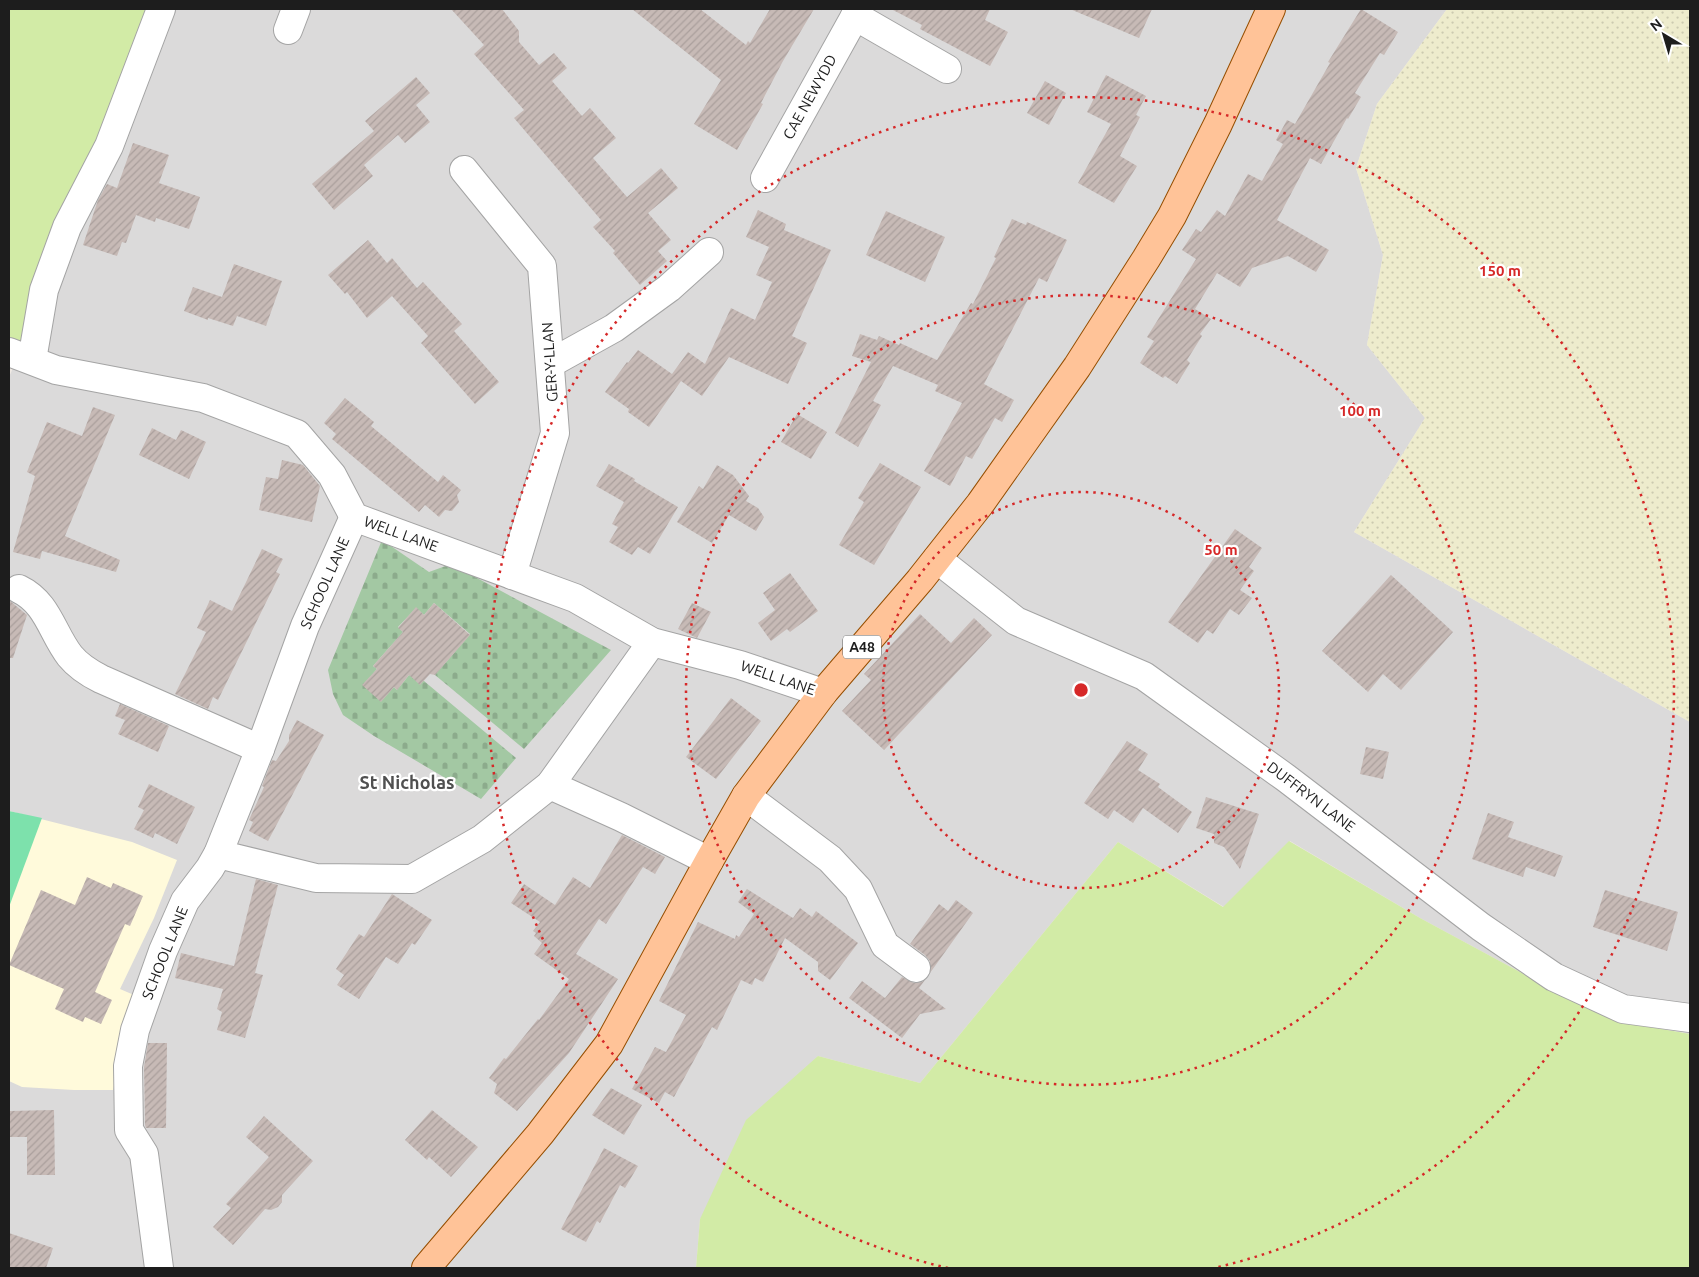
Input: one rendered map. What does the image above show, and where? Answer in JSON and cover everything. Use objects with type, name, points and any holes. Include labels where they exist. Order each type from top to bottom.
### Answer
[{"type":"main road","name":"A48","points":[[426,1268],[540,1134],[609,1044],[746,796],[823,693],[937,559],[1020,450],[1077,367],[1146,259],[1193,175],[1271,9]]},
{"type":"street","points":[[21,356],[67,227],[109,146],[161,9]]},
{"type":"street","name":"CAE NEWYDD","points":[[765,178],[857,13],[947,69]]},
{"type":"street","name":"GER-Y-LLAN","points":[[464,170],[542,266],[555,433],[512,576]]},
{"type":"street","points":[[551,363],[614,328],[669,288],[709,252]]},
{"type":"street","name":"WELL LANE","points":[[21,356],[56,370],[203,398],[297,434],[332,475],[354,517],[575,598],[652,642],[740,665],[823,693]]},
{"type":"street","name":"SCHOOL LANE","points":[[159,1268],[144,1154],[129,1130],[128,1066],[135,1030],[163,952],[185,901],[218,854],[260,749],[305,626],[354,517]]},
{"type":"street","name":"DUFFRYN LANE","points":[[937,559],[1016,621],[1144,676],[1286,778],[1481,927],[1554,977],[1623,1009],[1690,1018]]},
{"type":"street","points":[[20,588],[31,595],[44,610],[69,656],[82,669],[260,749]]},
{"type":"street","points":[[218,854],[316,878],[412,879],[482,839],[550,785],[652,642]]},
{"type":"street","points":[[550,785],[621,817],[709,861]]},
{"type":"street","points":[[746,796],[835,865],[858,889],[885,945],[916,968]]},
{"type":"shaded area","points":[[168,9],[1447,9],[1377,104],[1356,168],[1383,255],[1367,345],[1425,418],[1354,532],[1690,722],[1690,1034],[1622,1022],[1557,992],[1420,918],[1290,841],[1224,907],[1118,842],[920,1083],[818,1056],[700,1219],[696,1268],[9,1268],[9,907],[42,819],[9,811],[9,377],[66,251]]},
{"type":"shaded area","points":[[1447,9],[1690,9],[1690,722],[1354,532],[1425,418],[1367,345],[1383,255],[1356,168],[1377,104]]},
{"type":"shaded area","points":[[9,811],[132,842],[177,860],[154,918],[120,989],[134,995],[113,1090],[22,1087],[9,1081]]},
{"type":"green space","points":[[9,9],[151,9],[110,126],[57,225],[21,341],[9,337]]},
{"type":"green space","points":[[382,540],[429,572],[451,564],[611,650],[524,749],[435,675],[470,634],[434,603],[424,615],[416,608],[398,627],[403,632],[373,666],[377,669],[363,685],[381,701],[394,687],[397,690],[409,675],[424,681],[516,758],[481,799],[374,736],[343,715],[333,694],[328,670]]},
{"type":"green space","points":[[9,811],[42,818],[9,907]]},
{"type":"green space","points":[[1289,841],[1420,918],[1557,992],[1622,1022],[1690,1034],[1690,1268],[696,1268],[700,1219],[746,1120],[818,1056],[920,1083],[1118,842],[1223,907]]},
{"type":"building","points":[[451,9],[502,9],[519,31],[519,42],[539,65],[554,53],[567,68],[552,81],[582,116],[590,108],[616,138],[593,158],[627,197],[661,168],[678,188],[648,213],[671,240],[658,251],[667,261],[640,285],[613,253],[615,251],[593,227],[601,220],[514,118],[524,110],[474,54],[484,45]]},
{"type":"building","points":[[632,9],[700,9],[746,45],[748,41],[750,43],[770,9],[814,9],[783,61],[761,103],[763,104],[737,150],[694,124],[721,80]]},
{"type":"building","points":[[891,9],[990,9],[985,20],[1008,32],[990,66],[920,29],[922,25]]},
{"type":"building","points":[[1070,9],[1152,9],[1139,38]]},
{"type":"building","points":[[1361,9],[1398,32],[1384,55],[1380,53],[1355,93],[1361,97],[1321,164],[1310,158],[1277,220],[1329,250],[1316,272],[1288,256],[1252,268],[1240,287],[1217,273],[1195,309],[1211,319],[1200,334],[1202,336],[1187,360],[1190,363],[1177,384],[1165,376],[1163,378],[1140,363],[1154,341],[1147,337],[1196,259],[1182,250],[1196,229],[1201,232],[1217,210],[1225,216],[1248,174],[1262,181],[1283,144],[1276,140],[1287,120],[1295,124],[1330,63],[1328,62]]},
{"type":"building","points":[[1106,75],[1146,96],[1136,115],[1140,117],[1120,156],[1137,166],[1114,203],[1078,183],[1111,124],[1087,112]]},
{"type":"building","points":[[416,77],[430,93],[416,105],[430,122],[405,143],[398,135],[364,165],[373,176],[334,210],[312,184],[374,131],[365,121]]},
{"type":"building","points":[[1045,81],[1066,93],[1049,125],[1027,113]]},
{"type":"building","points":[[133,143],[169,155],[159,183],[200,197],[189,229],[156,218],[155,222],[136,215],[126,243],[122,242],[117,256],[83,245],[98,200],[107,184],[117,188]]},
{"type":"building","points":[[758,210],[786,224],[784,230],[831,250],[792,336],[807,343],[788,384],[729,357],[702,396],[681,381],[649,427],[628,412],[629,409],[605,392],[638,350],[672,374],[688,352],[705,364],[731,308],[755,320],[772,282],[756,275],[769,247],[746,237]]},
{"type":"building","points":[[886,211],[945,237],[925,282],[866,255]]},
{"type":"building","points":[[1012,219],[1026,225],[1027,222],[1067,240],[1047,282],[1039,278],[984,384],[1014,400],[1002,422],[995,418],[972,459],[966,456],[950,486],[924,471],[962,403],[935,391],[938,385],[893,366],[873,401],[881,405],[858,447],[835,433],[871,362],[852,356],[860,334],[877,340],[879,336],[899,345],[900,343],[937,360],[971,303],[973,304],[996,258],[994,257]]},
{"type":"building","points":[[368,240],[387,263],[392,258],[417,288],[423,282],[462,324],[454,331],[499,382],[475,404],[421,343],[428,336],[392,296],[367,318],[347,292],[345,294],[328,275]]},
{"type":"building","points":[[234,264],[282,281],[266,326],[237,316],[233,326],[208,318],[208,320],[184,311],[193,287],[222,297]]},
{"type":"building","points":[[345,398],[374,422],[371,426],[438,482],[443,475],[461,490],[457,495],[459,502],[452,511],[445,510],[439,517],[425,505],[419,512],[332,439],[336,434],[324,423]]},
{"type":"building","points":[[93,407],[115,415],[65,536],[120,560],[116,572],[42,551],[40,559],[13,552],[35,476],[27,472],[47,422],[82,436]]},
{"type":"building","points":[[797,414],[827,432],[811,459],[781,442]]},
{"type":"building","points":[[152,428],[176,440],[181,430],[206,442],[189,479],[139,455]]},
{"type":"building","points":[[282,460],[303,465],[320,486],[312,522],[259,510],[266,477],[278,479]]},
{"type":"building","points":[[880,463],[921,487],[874,565],[839,545],[864,502],[858,498]]},
{"type":"building","points":[[609,464],[678,507],[650,554],[638,547],[632,555],[609,542],[618,527],[612,524],[624,502],[596,486]]},
{"type":"building","points":[[717,465],[733,475],[749,496],[746,501],[758,508],[764,517],[756,531],[729,515],[712,543],[677,522],[699,486],[703,489]]},
{"type":"building","points":[[1235,529],[1262,548],[1249,567],[1254,571],[1240,590],[1252,598],[1239,615],[1230,609],[1213,634],[1207,630],[1198,643],[1168,622]]},
{"type":"building","points":[[262,549],[283,559],[276,572],[280,574],[218,700],[213,697],[208,709],[175,694],[206,632],[197,628],[210,600],[232,611]]},
{"type":"building","points":[[790,573],[818,611],[790,632],[787,629],[771,641],[758,623],[775,610],[763,593]]},
{"type":"building","points":[[1391,575],[1453,632],[1401,690],[1383,674],[1368,692],[1322,651]]},
{"type":"building","points":[[9,600],[27,615],[13,658],[9,658]]},
{"type":"building","points":[[434,603],[470,635],[435,675],[430,674],[420,685],[409,675],[397,690],[394,687],[381,702],[362,685],[377,669],[373,666],[403,632],[398,628],[416,607],[424,615]]},
{"type":"building","points":[[692,603],[711,612],[697,638],[678,629]]},
{"type":"building","points":[[920,614],[951,643],[974,618],[992,635],[884,750],[842,711],[871,680],[864,674]]},
{"type":"building","points":[[731,698],[761,721],[716,779],[686,757]]},
{"type":"building","points":[[120,704],[169,726],[158,752],[118,734],[125,720],[115,716]]},
{"type":"building","points":[[297,720],[324,735],[268,841],[249,831],[253,822],[249,820],[264,787],[262,786],[272,760],[276,761],[289,741],[289,735]]},
{"type":"building","points":[[1127,741],[1148,754],[1138,770],[1160,784],[1158,787],[1192,812],[1178,833],[1143,808],[1133,823],[1114,810],[1108,819],[1084,803]]},
{"type":"building","points":[[1366,747],[1389,752],[1383,779],[1360,774]]},
{"type":"building","points":[[149,784],[195,807],[177,844],[155,833],[153,838],[134,829],[144,810],[138,807]]},
{"type":"building","points":[[1206,797],[1259,814],[1240,869],[1224,847],[1214,843],[1214,834],[1196,828]]},
{"type":"building","points":[[1488,813],[1514,822],[1508,837],[1563,856],[1555,877],[1526,867],[1523,877],[1472,859]]},
{"type":"building","points":[[622,835],[665,857],[655,874],[643,867],[606,924],[599,919],[576,954],[618,979],[569,1053],[517,1111],[494,1093],[497,1084],[489,1078],[504,1058],[506,1059],[539,1020],[569,979],[534,954],[542,943],[534,936],[536,933],[533,931],[540,922],[511,903],[524,884],[555,905],[573,877],[590,888]]},
{"type":"building","points":[[87,877],[111,888],[113,883],[143,896],[130,926],[125,924],[95,992],[112,1000],[101,1024],[85,1017],[83,1022],[55,1009],[64,989],[9,965],[41,890],[75,905]]},
{"type":"building","points":[[256,879],[278,885],[255,973],[263,975],[245,1038],[217,1030],[222,1012],[217,1009],[223,989],[175,978],[181,953],[234,966]]},
{"type":"building","points":[[747,889],[793,918],[800,908],[812,917],[816,911],[858,943],[830,980],[818,971],[818,962],[785,938],[763,982],[755,978],[752,985],[741,980],[717,1030],[712,1027],[674,1097],[665,1092],[659,1103],[632,1089],[655,1047],[666,1052],[686,1015],[659,1001],[698,922],[735,939],[736,935],[739,937],[754,914],[738,902]]},
{"type":"building","points":[[1605,890],[1678,912],[1667,951],[1593,927]]},
{"type":"building","points":[[392,894],[432,920],[415,945],[412,943],[398,964],[386,957],[359,999],[337,985],[344,975],[336,969],[359,934],[364,937]]},
{"type":"building","points":[[956,900],[973,913],[930,973],[930,961],[910,944],[939,904],[948,911]]},
{"type":"building","points":[[902,977],[914,983],[925,980],[919,988],[946,1009],[920,1014],[902,1038],[849,998],[862,981],[885,998]]},
{"type":"building","points":[[148,1043],[167,1043],[166,1128],[146,1128],[145,1125],[144,1067]]},
{"type":"building","points":[[611,1088],[642,1105],[624,1135],[592,1115]]},
{"type":"building","points":[[54,1110],[55,1175],[27,1175],[27,1137],[9,1137],[9,1111]]},
{"type":"building","points":[[432,1110],[478,1147],[451,1177],[429,1157],[427,1160],[405,1140]]},
{"type":"building","points":[[264,1116],[313,1161],[282,1195],[282,1202],[278,1207],[271,1210],[265,1209],[233,1245],[213,1227],[231,1208],[226,1204],[269,1157],[246,1137]]},
{"type":"building","points":[[604,1148],[638,1166],[625,1188],[620,1185],[600,1223],[597,1221],[586,1242],[561,1229]]},
{"type":"building","points":[[9,1233],[53,1248],[46,1268],[9,1268]]},
{"type":"district","name":"St Nicholas","points":[[407,783]]}]
